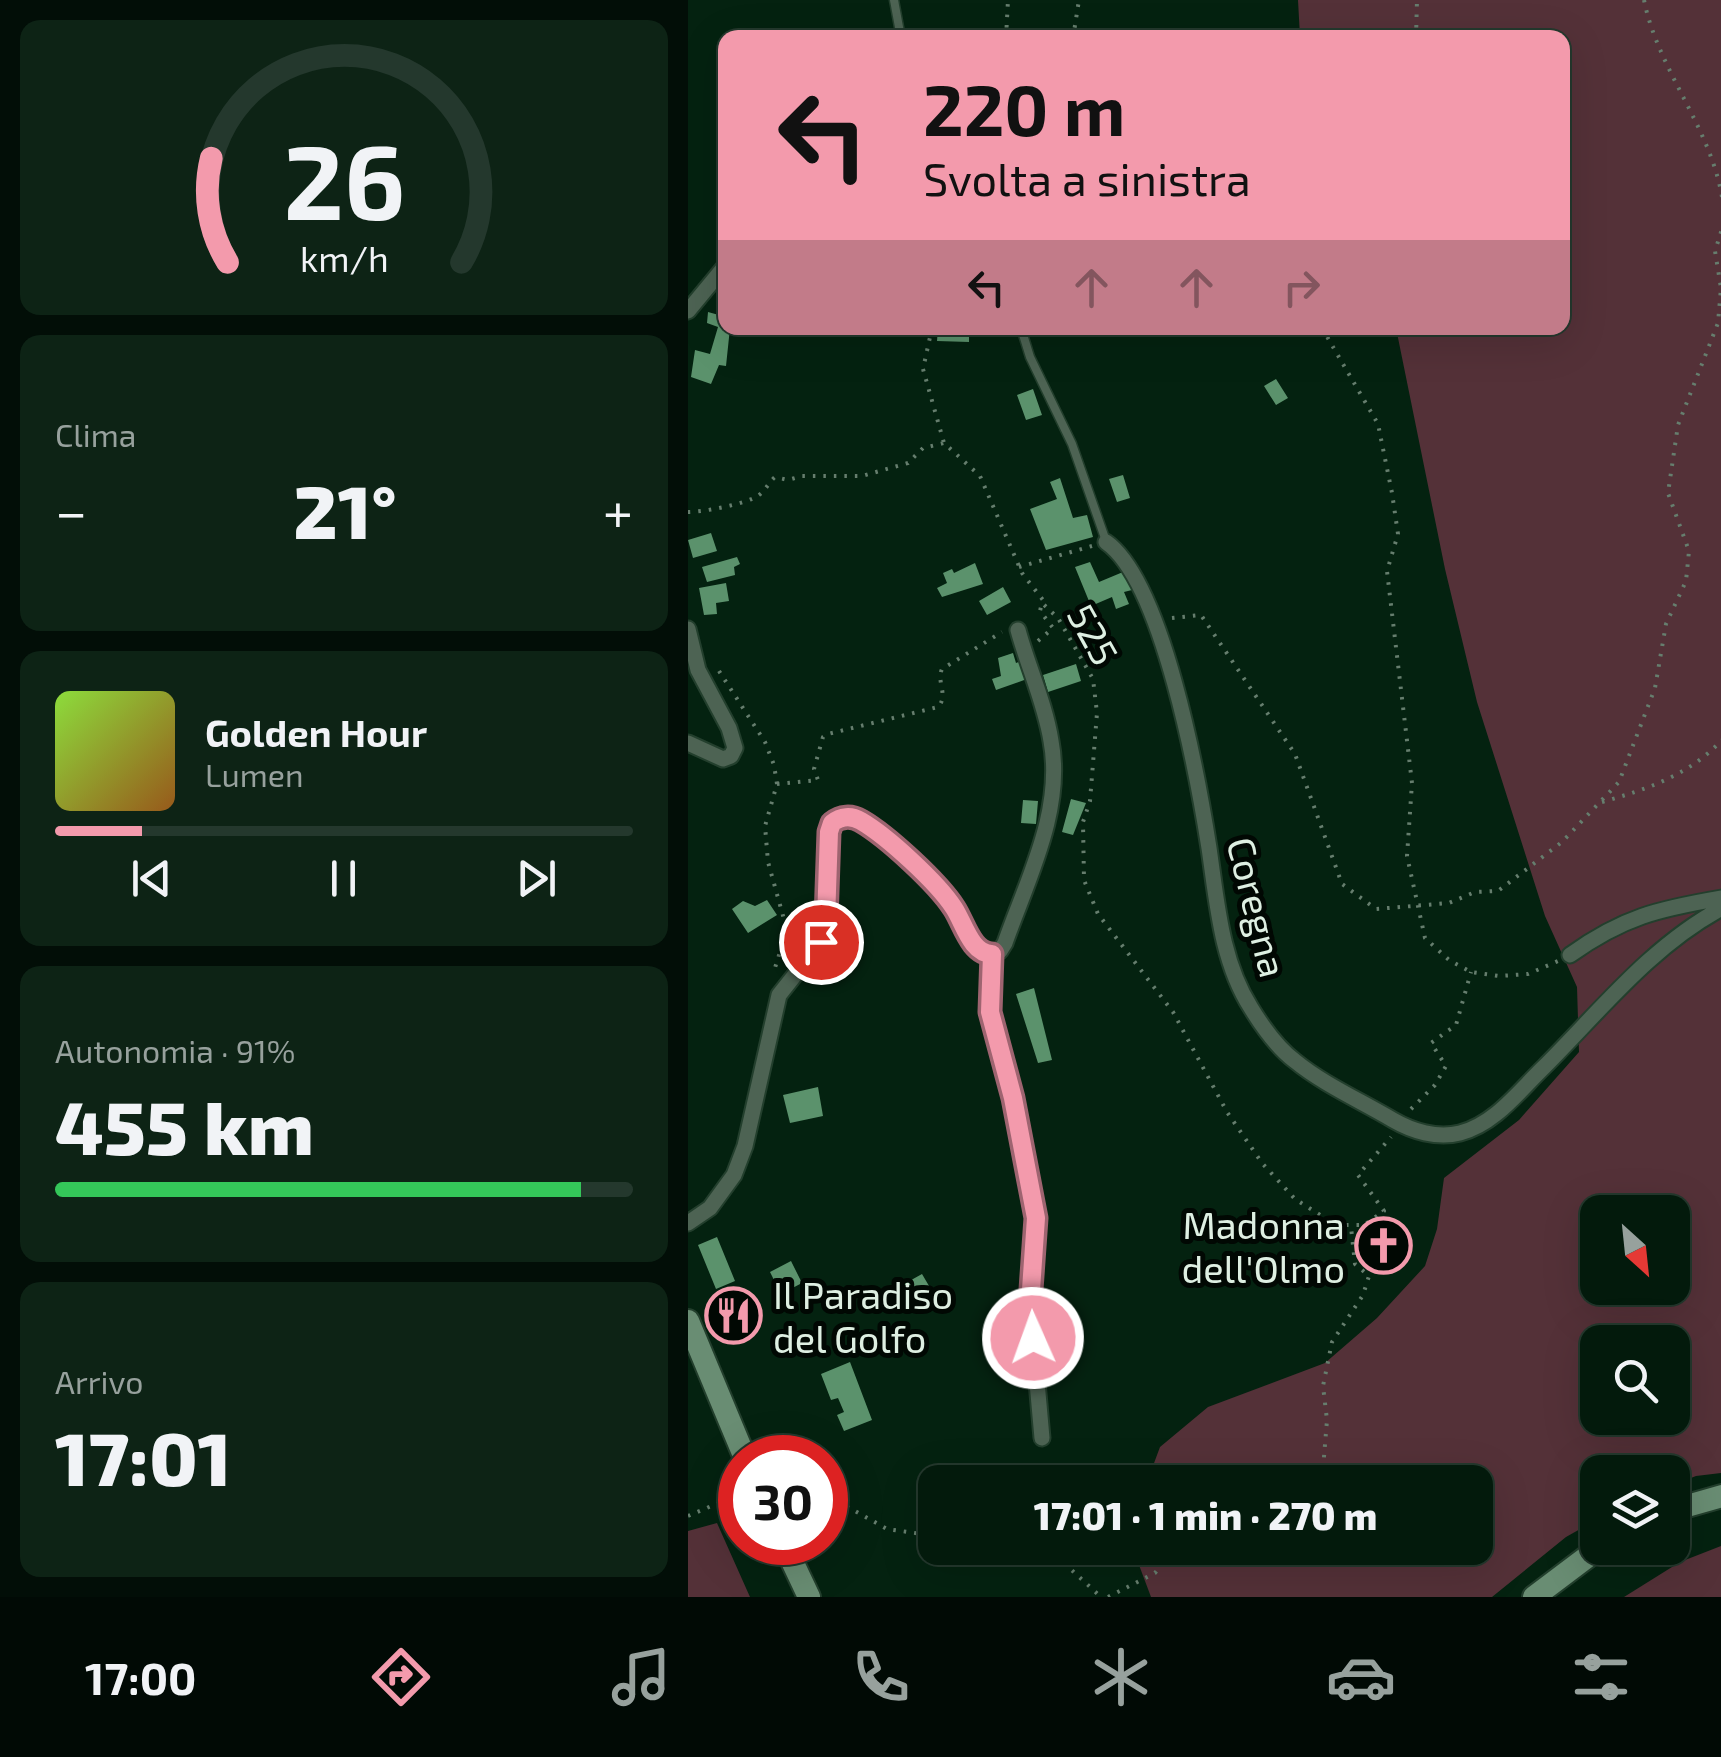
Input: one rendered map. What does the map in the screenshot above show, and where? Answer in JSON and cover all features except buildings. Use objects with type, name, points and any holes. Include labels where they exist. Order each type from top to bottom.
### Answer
[{"type":"main road","points":[[688,1321],[735,1435]]},
{"type":"main road","points":[[1690,1505],[1722,1496]]},
{"type":"main road","points":[[1534,1597],[1580,1562]]},
{"type":"main road","points":[[793,1565],[808,1597]]},
{"type":"street","points":[[688,312],[718,275]]},
{"type":"street","name":"Coregna","points":[[1106,542],[1131,571],[1154,620],[1171,673],[1201,801],[1212,888],[1226,946],[1251,1008],[1294,1061],[1400,1124],[1430,1134],[1459,1133],[1494,1116],[1650,958],[1685,928],[1722,908]]},
{"type":"street","points":[[688,629],[698,670],[729,728],[735,748],[723,760],[688,744]]},
{"type":"street","points":[[688,1222],[710,1208],[734,1175],[746,1146],[779,995],[821,942],[832,823],[846,817],[861,821],[912,862],[953,905],[984,954],[1000,951],[1005,944],[1048,820],[1055,778],[1052,742],[1041,698],[1018,630]]},
{"type":"street","points":[[1570,955],[1596,936],[1654,910],[1722,898]]},
{"type":"street","points":[[992,954],[990,1012],[1013,1098],[1036,1218],[1030,1304],[1042,1438]]},
{"type":"lane","points":[[894,0],[900,30]]},
{"type":"lane","points":[[1023,335],[1072,444],[1106,542]]},
{"type":"path","points":[[1006,30],[1008,0]]},
{"type":"path","points":[[1074,30],[1080,0]]},
{"type":"path","points":[[1416,30],[1417,0]]},
{"type":"path","points":[[1644,0],[1678,91],[1713,159],[1722,196]]},
{"type":"path","points":[[1154,620],[1201,616],[1296,754],[1342,884],[1376,910],[1449,903],[1475,892],[1498,891],[1562,842],[1618,782],[1654,688],[1666,624],[1686,580],[1689,550],[1668,493],[1678,425],[1718,323],[1721,288],[1716,251],[1722,229]]},
{"type":"path","points":[[930,335],[923,369],[944,443],[980,476],[1019,567],[1046,604]]},
{"type":"path","points":[[1326,335],[1378,424],[1392,492],[1398,534],[1388,571],[1412,783],[1407,856],[1425,938],[1449,960],[1471,972],[1500,976],[1528,974],[1570,955]]},
{"type":"path","points":[[688,512],[753,499],[775,478],[862,476],[908,463],[924,448],[944,443]]},
{"type":"path","points":[[1019,567],[1106,542]]},
{"type":"path","name":"525","points":[[777,784],[818,780],[814,769],[823,737],[828,734],[938,707],[944,698],[939,673],[942,668],[996,635],[1018,630],[1036,641],[1052,631],[1040,611],[1040,604],[1046,604],[1075,644],[1093,679],[1097,713],[1090,801],[1083,822],[1084,880],[1098,914],[1174,1012],[1227,1112],[1262,1162],[1294,1199],[1336,1225],[1351,1227]]},
{"type":"path","points":[[713,661],[765,742],[774,765],[777,784],[765,826],[768,862],[787,930],[772,980]]},
{"type":"path","points":[[1598,804],[1661,783],[1702,761],[1722,740]]},
{"type":"path","points":[[1323,1465],[1327,1420],[1322,1386],[1332,1342],[1363,1295],[1369,1276],[1355,1264],[1351,1227],[1364,1225],[1384,1211],[1358,1175],[1446,1066],[1431,1043],[1456,1025],[1471,972]]},
{"type":"path","points":[[688,1516],[718,1503]]},
{"type":"path","points":[[848,1507],[887,1529],[918,1533]]},
{"type":"path","points":[[1065,1565],[1104,1597],[1156,1572],[1161,1565]]},
{"type":"shaded area","points":[[1298,0],[1721,0],[1721,1473],[1690,1478],[1690,1455],[1580,1455],[1580,1529],[1492,1597],[1151,1597],[1139,1565],[1493,1565],[1493,1465],[1153,1465],[1160,1447],[1208,1407],[1325,1363],[1377,1318],[1425,1266],[1437,1229],[1444,1178],[1519,1120],[1579,1052],[1577,987],[1545,916],[1477,702],[1445,569],[1397,335],[1570,335],[1570,30],[1300,30]]},
{"type":"shaded area","points":[[717,1523],[718,1565],[736,1565],[750,1597],[688,1597],[688,1531]]},
{"type":"shaded area","points":[[1721,1546],[1721,1597],[1624,1597],[1675,1565],[1690,1565],[1690,1558]]},
{"type":"place","name":"Madonna dell'Olmo","points":[[1384,1246]]},
{"type":"place","name":"Il Paradiso del Golfo","points":[[734,1316]]},
{"type":"route","points":[[821,942],[826,920],[829,832],[832,823],[846,817],[861,821],[912,862],[953,905],[977,948],[992,954],[990,1012],[1013,1098],[1036,1218],[1030,1304],[1033,1338]]}]
